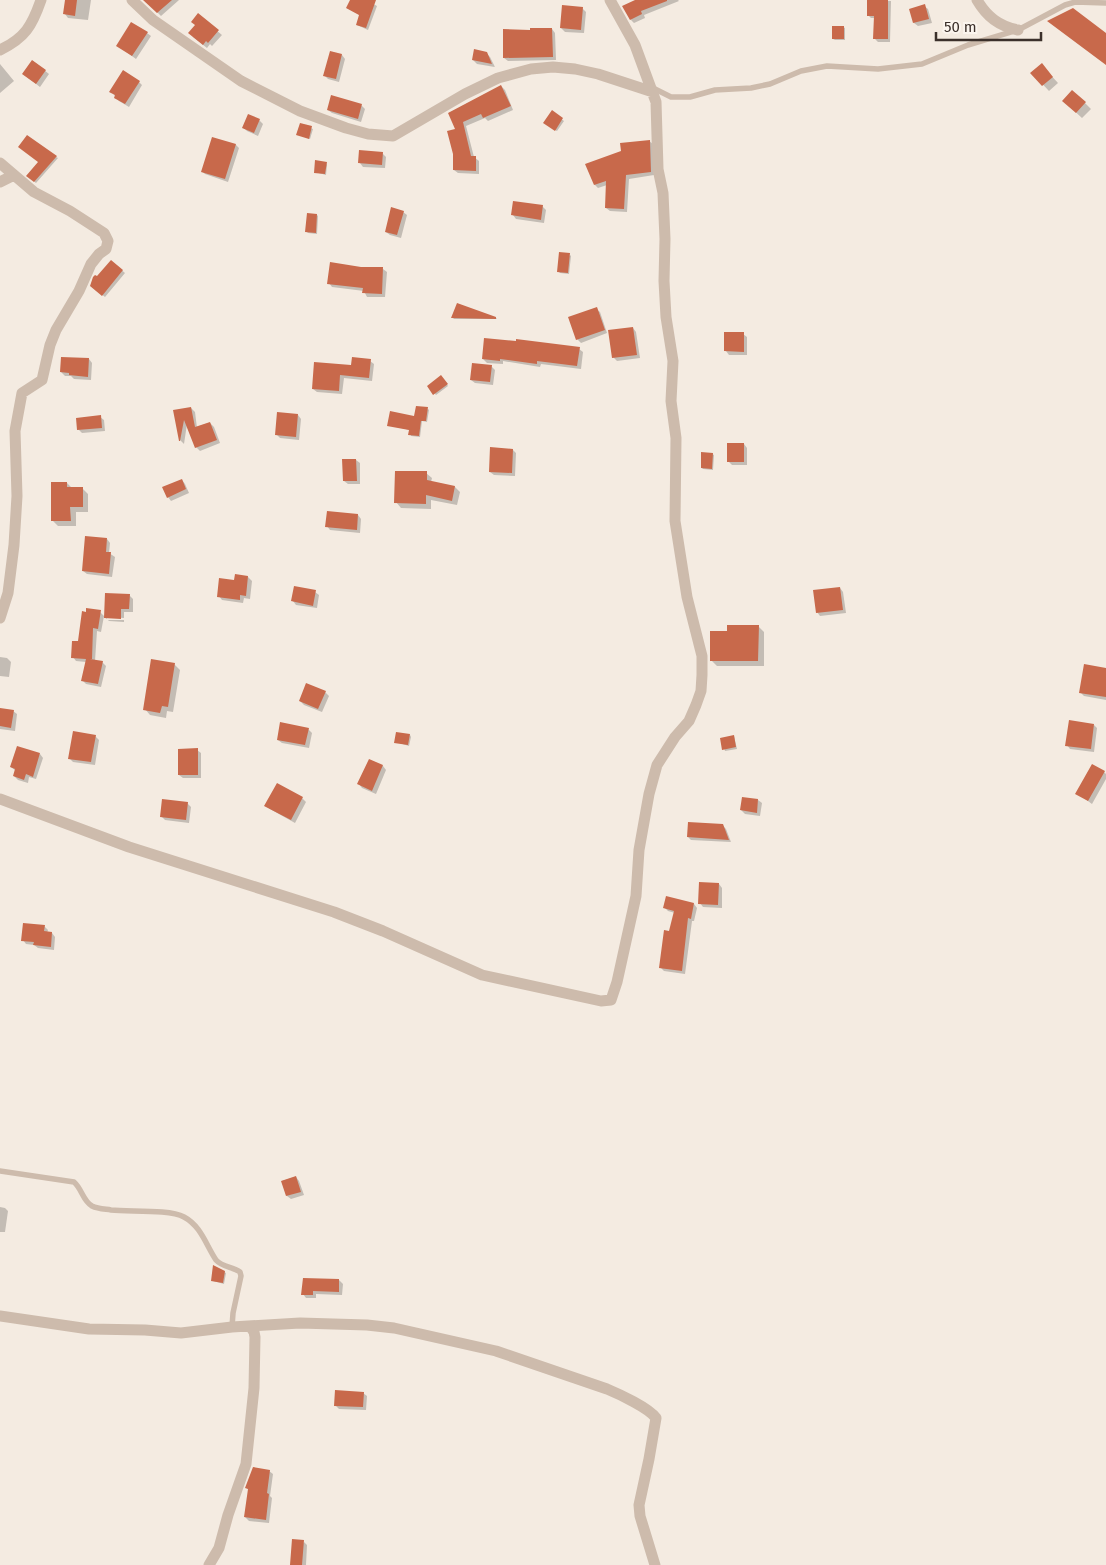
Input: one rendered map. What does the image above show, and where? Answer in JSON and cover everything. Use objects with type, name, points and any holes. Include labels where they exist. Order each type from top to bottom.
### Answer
[{"type":"street","points":[[0,50],[16,42],[27,30],[35,18],[41,0]]},
{"type":"street","points":[[132,0],[153,20],[241,81],[300,111],[368,134],[393,136],[465,94],[498,78],[531,68],[553,66],[575,69],[652,89]]},
{"type":"street","points":[[0,799],[129,847],[334,912],[383,930],[482,975],[601,1001],[611,1000],[617,982],[636,896],[639,850],[649,794],[657,764],[674,737],[688,721],[696,705],[701,691],[702,656],[687,597],[675,521],[676,438],[671,401],[674,360],[666,317],[663,193],[658,169],[656,102],[635,45],[610,0]]},
{"type":"street","points":[[977,0],[983,10],[994,21],[1007,28],[1018,30]]},
{"type":"street","points":[[0,163],[34,192],[70,211],[104,233],[108,241],[106,248],[91,264],[79,291],[56,330],[50,345],[42,380],[22,393],[20,399],[15,431],[17,496],[14,545],[8,593],[0,618]]},
{"type":"street","points":[[0,182],[14,175]]},
{"type":"street","points":[[0,1316],[89,1329],[181,1333],[232,1327],[322,1323],[394,1328],[496,1351],[623,1395],[650,1412],[656,1420],[638,1505],[655,1565]]},
{"type":"street","points":[[209,1565],[219,1548],[228,1515],[246,1464],[249,1447],[255,1364],[254,1332],[250,1326]]},
{"type":"lane","points":[[652,89],[671,97],[690,97],[715,90],[751,88],[770,84],[802,71],[828,66],[878,68],[908,66],[929,62],[968,45],[1018,30],[1065,5],[1075,2],[1105,2]]},
{"type":"lane","points":[[0,1171],[74,1182],[79,1186],[88,1203],[94,1207],[162,1213],[186,1218],[194,1224],[220,1263],[235,1268],[240,1272],[232,1327]]},
{"type":"building","points":[[65,0],[77,0],[75,16],[63,14]]},
{"type":"building","points":[[143,0],[172,0],[157,13]]},
{"type":"building","points":[[350,0],[376,0],[366,28],[356,25],[359,15],[346,8]]},
{"type":"building","points":[[635,0],[667,1],[641,11],[642,14],[630,20],[622,6]]},
{"type":"building","points":[[867,0],[888,0],[888,39],[873,39],[874,16],[867,16]]},
{"type":"building","points":[[925,4],[929,19],[913,23],[909,9]]},
{"type":"building","points":[[562,5],[583,7],[581,30],[560,28]]},
{"type":"building","points":[[1073,8],[1106,33],[1106,65],[1047,21]]},
{"type":"building","points":[[198,13],[219,30],[208,43],[206,41],[203,45],[188,33],[195,25],[191,22]]},
{"type":"building","points":[[131,22],[148,32],[132,56],[116,46]]},
{"type":"building","points":[[832,26],[844,26],[844,39],[832,39]]},
{"type":"building","points":[[530,28],[552,28],[553,57],[503,58],[503,29],[530,30]]},
{"type":"building","points":[[474,49],[487,52],[492,64],[472,60]]},
{"type":"building","points":[[330,51],[342,54],[336,79],[323,76]]},
{"type":"building","points":[[32,60],[46,70],[36,84],[22,74]]},
{"type":"building","points":[[1042,63],[1053,77],[1042,86],[1030,73]]},
{"type":"building","points":[[123,70],[140,81],[125,104],[114,98],[115,95],[109,92]]},
{"type":"building","points":[[501,85],[511,106],[483,118],[481,114],[463,122],[471,156],[476,156],[476,171],[453,170],[453,154],[447,131],[455,129],[448,113]]},
{"type":"building","points":[[1072,90],[1086,102],[1076,113],[1062,101]]},
{"type":"building","points":[[331,95],[362,104],[358,119],[327,110]]},
{"type":"building","points":[[552,110],[563,118],[555,131],[543,123]]},
{"type":"building","points":[[248,114],[260,119],[254,133],[242,128]]},
{"type":"building","points":[[300,123],[312,126],[309,139],[296,135]]},
{"type":"building","points":[[27,135],[57,156],[34,182],[26,176],[38,162],[18,147]]},
{"type":"building","points":[[212,137],[236,144],[225,179],[201,172]]},
{"type":"building","points":[[650,140],[651,172],[626,175],[624,209],[605,208],[606,181],[594,185],[585,164],[621,151],[620,143]]},
{"type":"building","points":[[359,150],[383,152],[382,165],[358,163]]},
{"type":"building","points":[[315,160],[327,162],[325,174],[314,173]]},
{"type":"building","points":[[513,201],[543,205],[541,220],[511,215]]},
{"type":"building","points":[[391,207],[404,211],[397,235],[385,232]]},
{"type":"building","points":[[307,213],[317,214],[316,233],[305,232]]},
{"type":"building","points":[[559,252],[570,253],[568,273],[557,272]]},
{"type":"building","points":[[111,260],[123,270],[102,296],[90,286],[93,277],[97,276]]},
{"type":"building","points":[[330,262],[361,267],[383,267],[382,294],[362,293],[363,288],[327,284]]},
{"type":"building","points":[[457,303],[496,317],[496,319],[451,318]]},
{"type":"building","points":[[597,307],[605,330],[576,340],[568,317]]},
{"type":"building","points":[[633,327],[637,355],[612,358],[608,330]]},
{"type":"building","points":[[724,332],[744,332],[744,352],[724,351]]},
{"type":"building","points":[[484,338],[516,341],[516,339],[580,347],[577,366],[537,361],[537,364],[500,359],[500,361],[482,359]]},
{"type":"building","points":[[61,357],[89,358],[88,377],[60,372]]},
{"type":"building","points":[[352,357],[371,359],[369,378],[340,375],[339,391],[312,389],[314,362],[351,365]]},
{"type":"building","points":[[472,363],[492,365],[490,382],[470,380]]},
{"type":"building","points":[[441,375],[448,384],[433,395],[427,386]]},
{"type":"building","points":[[416,406],[428,407],[426,421],[421,421],[419,436],[408,435],[409,430],[387,426],[390,411],[414,416]]},
{"type":"building","points":[[191,407],[195,427],[210,422],[217,440],[195,448],[184,420],[179,441],[173,410]]},
{"type":"building","points":[[277,412],[298,414],[296,437],[275,435]]},
{"type":"building","points":[[101,415],[102,428],[77,430],[76,418]]},
{"type":"building","points":[[727,443],[744,443],[744,462],[727,462]]},
{"type":"building","points":[[490,447],[513,449],[512,473],[489,472]]},
{"type":"building","points":[[701,452],[713,453],[712,469],[701,468]]},
{"type":"building","points":[[342,459],[356,459],[357,481],[343,481]]},
{"type":"building","points":[[395,471],[427,471],[427,480],[455,486],[452,501],[426,495],[426,504],[394,503]]},
{"type":"building","points":[[182,479],[186,489],[167,498],[162,487]]},
{"type":"building","points":[[51,482],[67,482],[67,487],[83,487],[83,507],[70,507],[71,521],[51,521]]},
{"type":"building","points":[[327,511],[358,514],[357,530],[325,527]]},
{"type":"building","points":[[85,536],[107,538],[106,552],[111,552],[109,574],[82,571]]},
{"type":"building","points":[[235,574],[248,576],[246,596],[240,595],[240,600],[217,597],[219,578],[234,580]]},
{"type":"building","points":[[294,586],[316,590],[313,606],[291,601]]},
{"type":"building","points":[[840,587],[843,610],[816,613],[813,590]]},
{"type":"building","points":[[105,593],[130,594],[129,609],[121,609],[121,619],[104,618]]},
{"type":"building","points":[[86,608],[101,610],[98,629],[93,628],[92,659],[90,659],[103,661],[98,684],[81,681],[86,659],[71,658],[72,641],[78,641],[82,611],[86,612]]},
{"type":"building","points":[[727,625],[759,625],[758,661],[710,661],[710,631],[727,631]]},
{"type":"building","points":[[151,659],[175,663],[168,707],[162,706],[160,713],[143,710]]},
{"type":"building","points":[[1084,664],[1106,668],[1106,697],[1079,693]]},
{"type":"building","points":[[306,683],[326,691],[318,709],[299,701]]},
{"type":"building","points":[[0,708],[14,710],[11,728],[0,726]]},
{"type":"building","points":[[1069,720],[1094,724],[1091,749],[1065,746]]},
{"type":"building","points":[[280,722],[309,728],[305,745],[277,740]]},
{"type":"building","points":[[73,731],[96,735],[91,762],[68,759]]},
{"type":"building","points":[[396,732],[410,734],[408,745],[394,743]]},
{"type":"building","points":[[734,735],[736,747],[722,750],[720,738]]},
{"type":"building","points":[[17,746],[40,753],[33,777],[26,774],[24,780],[13,776],[15,769],[10,767]]},
{"type":"building","points":[[198,748],[198,775],[178,775],[178,749]]},
{"type":"building","points":[[369,759],[383,765],[372,791],[357,784]]},
{"type":"building","points":[[1092,764],[1105,771],[1088,801],[1075,794]]},
{"type":"building","points":[[277,783],[303,797],[291,820],[264,806]]},
{"type":"building","points":[[742,797],[758,799],[757,813],[740,810]]},
{"type":"building","points":[[162,799],[188,802],[186,820],[160,817]]},
{"type":"building","points":[[688,822],[723,824],[729,840],[687,837]]},
{"type":"building","points":[[699,882],[719,883],[718,905],[698,904]]},
{"type":"building","points":[[666,896],[694,903],[691,919],[688,918],[682,971],[659,968],[664,930],[669,931],[674,911],[663,908]]},
{"type":"building","points":[[23,923],[45,925],[44,931],[52,932],[51,947],[33,945],[34,942],[21,941]]},
{"type":"building","points":[[296,1176],[301,1192],[286,1196],[281,1181]]},
{"type":"building","points":[[213,1265],[225,1271],[223,1283],[211,1281]]},
{"type":"building","points":[[303,1278],[339,1279],[339,1292],[313,1291],[313,1295],[301,1295]]},
{"type":"building","points":[[335,1390],[364,1392],[363,1407],[334,1406]]},
{"type":"building","points":[[253,1467],[270,1470],[266,1520],[244,1517],[248,1489],[245,1488]]},
{"type":"building","points":[[292,1539],[304,1540],[302,1565],[290,1565]]}]
